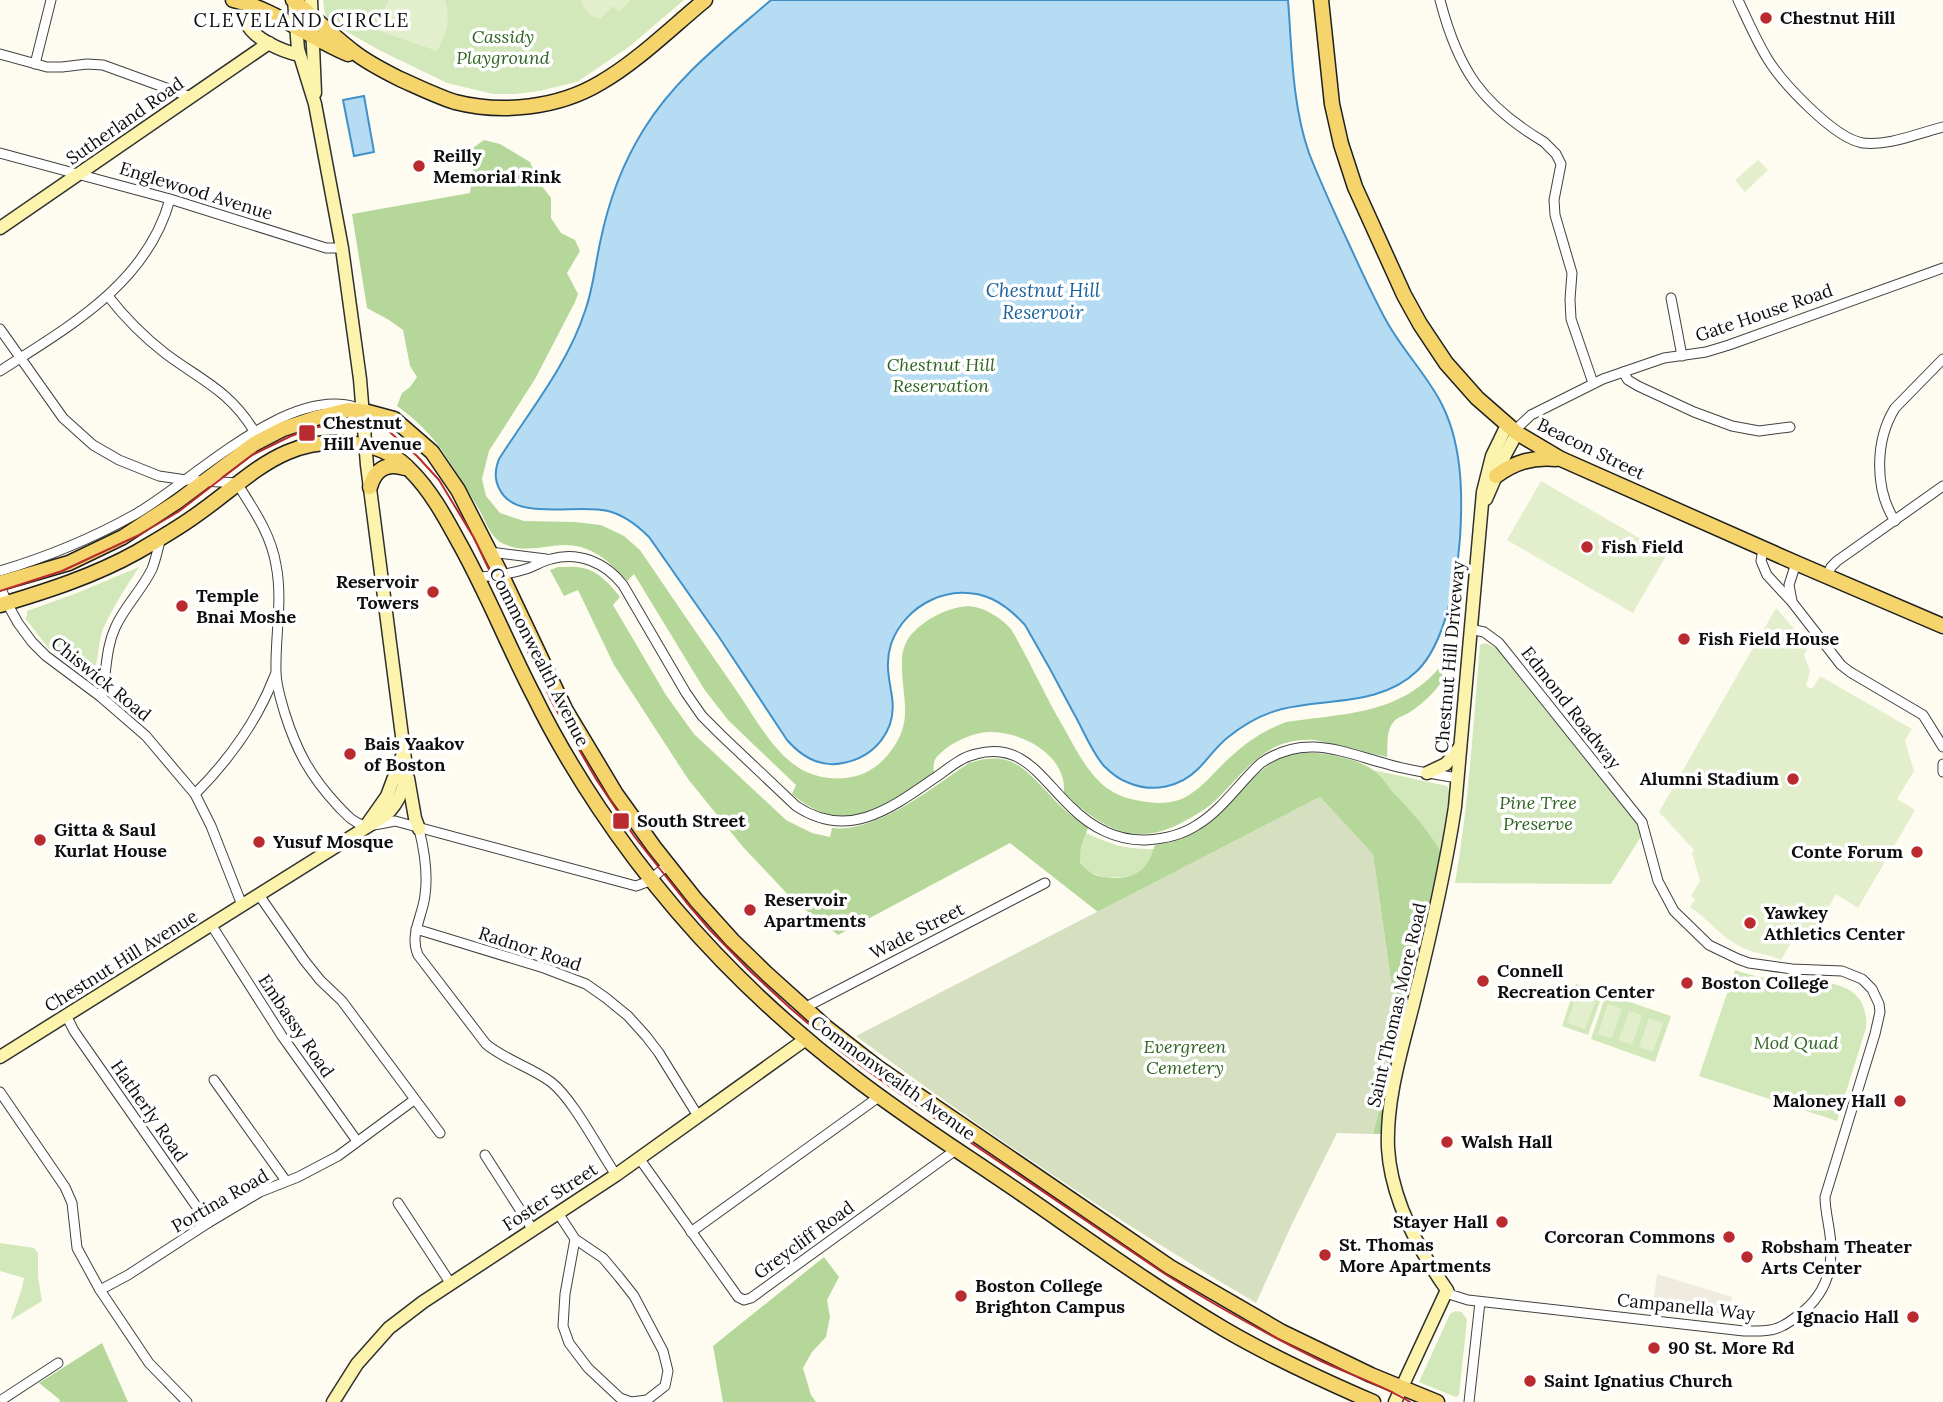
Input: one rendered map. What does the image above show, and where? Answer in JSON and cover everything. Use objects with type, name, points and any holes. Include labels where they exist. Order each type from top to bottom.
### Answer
[{"type":"main road","points":[[233,0],[251,5],[423,90],[456,102],[516,108],[574,95],[606,79],[627,65],[705,0]]},
{"type":"main road","points":[[293,0],[366,60]]},
{"type":"main road","name":"Chestnut Hill Avenue","points":[[0,1058],[386,815],[405,782],[365,445],[360,379],[342,248],[315,104],[299,55],[293,0]]},
{"type":"main road","name":"Chestnut Hill Avenue","points":[[311,0],[315,104]]},
{"type":"main road","name":"Beacon Street","points":[[1321,0],[1333,111],[1345,159],[1411,309],[1428,338],[1465,386],[1513,430],[1561,459],[1943,626]]},
{"type":"main road","points":[[251,5],[246,18],[247,27],[269,43],[299,55]]},
{"type":"main road","name":"Sutherland Road","points":[[0,228],[269,43]]},
{"type":"main road","name":"Commonwealth Avenue","points":[[0,584],[69,563],[96,551],[149,521],[254,444],[283,429],[348,410],[394,419],[432,452],[458,490],[565,709],[622,803],[668,865],[732,940],[804,1008],[877,1068],[1133,1244],[1197,1284],[1283,1332],[1360,1370],[1437,1402]]},
{"type":"main road","name":"Chestnut Hill Driveway","points":[[1480,512],[1513,430]]},
{"type":"main road","name":"Chestnut Hill Driveway","points":[[1458,778],[1480,512],[1488,468],[1513,430]]},
{"type":"main road","name":"Commonwealth Avenue","points":[[3,604],[100,571],[193,517],[266,463],[292,450],[317,444],[346,442],[387,452],[411,471],[441,510],[478,577],[520,669],[555,736],[601,811],[651,879],[730,969],[806,1039],[880,1096],[1124,1264],[1224,1329],[1282,1360],[1373,1402]]},
{"type":"main road","points":[[1496,477],[1524,460],[1561,459]]},
{"type":"main road","points":[[370,487],[374,475],[384,466],[397,465],[411,471]]},
{"type":"main road","points":[[1427,773],[1446,764],[1460,747]]},
{"type":"main road","points":[[404,760],[419,828]]},
{"type":"main road","name":"Saint Thomas More Road","points":[[1447,1290],[1413,1232],[1398,1193],[1392,1175],[1388,1130],[1394,1085],[1442,886],[1458,778]]},
{"type":"main road","name":"Foster Street","points":[[332,1402],[357,1364],[389,1328],[616,1175],[806,1039]]},
{"type":"main road","points":[[919,1124],[932,1105]]},
{"type":"main road","points":[[1395,1402],[1447,1290]]},
{"type":"street","points":[[35,64],[51,0]]},
{"type":"street","points":[[1440,0],[1456,50],[1477,86],[1500,113],[1544,142],[1559,159],[1561,170],[1555,215],[1570,264],[1571,319],[1593,383]]},
{"type":"street","points":[[1738,0],[1774,69],[1842,135],[1858,142],[1876,142],[1943,127]]},
{"type":"street","points":[[0,54],[35,64],[62,67],[103,65],[191,97]]},
{"type":"street","name":"Englewood Avenue","points":[[0,153],[170,199],[327,248],[342,248]]},
{"type":"street","points":[[0,371],[89,312],[108,296],[149,247],[162,223],[170,199]]},
{"type":"street","name":"Gate House Road","points":[[1513,430],[1531,415],[1593,383],[1664,358],[1729,345],[1943,268]]},
{"type":"street","points":[[108,296],[154,344],[228,397],[254,431]]},
{"type":"street","points":[[1671,298],[1682,356]]},
{"type":"street","points":[[0,329],[63,418],[93,445],[119,460],[159,476],[237,483],[260,519],[273,549],[279,598],[276,674],[289,727],[305,764],[325,792],[351,820],[365,826],[395,821],[631,885],[642,884],[668,865]]},
{"type":"street","points":[[1895,521],[1886,507],[1882,490],[1882,436],[1895,408],[1943,359]]},
{"type":"street","points":[[1623,372],[1628,380],[1638,386],[1732,426],[1759,431],[1790,428]]},
{"type":"street","name":"Commonwealth Avenue","points":[[0,571],[65,548],[137,513],[254,431],[286,416],[328,404],[346,404],[363,411]]},
{"type":"street","points":[[1827,576],[1837,561],[1943,486]]},
{"type":"street","points":[[101,697],[106,678],[109,644],[129,603],[150,572],[161,537]]},
{"type":"street","points":[[1763,549],[1761,561],[1772,582],[1792,602],[1841,665],[1923,715],[1943,747]]},
{"type":"street","name":"Chestnut Hill Driveway","points":[[490,552],[548,560]]},
{"type":"street","name":"Chestnut Hill Driveway","points":[[478,577],[527,569],[559,557],[578,557],[596,562],[610,571],[623,585],[702,716],[796,806],[827,820],[847,822],[878,814],[960,761],[991,751],[1009,753],[1025,761],[1070,807],[1091,824],[1113,835],[1139,840],[1168,837],[1196,826],[1261,762],[1288,749],[1330,747],[1389,765],[1458,778]]},
{"type":"street","points":[[1792,602],[1788,585],[1796,563]]},
{"type":"street","name":"Chiswick Road","points":[[0,584],[3,604],[32,642],[146,736],[195,794],[211,826],[242,905]]},
{"type":"street","name":"Edmond Roadway","points":[[1470,629],[1484,632],[1499,643],[1642,822],[1652,858]]},
{"type":"street","points":[[195,794],[243,738],[276,674]]},
{"type":"street","points":[[1943,764],[1943,772]]},
{"type":"street","points":[[419,828],[426,892],[414,943],[418,955],[486,1044],[496,1053],[538,1073],[554,1084],[616,1175]]},
{"type":"street","name":"Campanella Way","points":[[1447,1290],[1463,1300],[1744,1331],[1767,1331],[1783,1326],[1802,1313],[1824,1288],[1832,1249],[1825,1197],[1878,1022],[1879,1004],[1872,989],[1862,979],[1842,971],[1792,970],[1749,963],[1709,945],[1674,911],[1658,881],[1652,858]]},
{"type":"street","name":"Wade Street","points":[[804,1008],[1045,883]]},
{"type":"street","points":[[259,895],[304,960],[342,1001],[440,1133]]},
{"type":"street","name":"Embassy Road","points":[[212,926],[282,1036],[357,1141]]},
{"type":"street","name":"Radnor Road","points":[[416,929],[544,968],[586,984],[628,1016],[646,1036],[698,1116]]},
{"type":"street","name":"Hatherly Road","points":[[66,1015],[74,1031],[208,1223]]},
{"type":"street","points":[[214,1080],[286,1181]]},
{"type":"street","points":[[0,1092],[65,1187],[72,1203],[77,1248],[100,1290],[149,1363],[187,1402]]},
{"type":"street","points":[[691,1232],[880,1096]]},
{"type":"street","name":"Portina Road","points":[[100,1290],[260,1192],[338,1156],[414,1100]]},
{"type":"street","name":"Greycliff Road","points":[[639,1158],[741,1300],[747,1299],[957,1149]]},
{"type":"street","points":[[485,1155],[533,1230]]},
{"type":"street","points":[[398,1203],[452,1284]]},
{"type":"street","points":[[558,1213],[576,1239],[603,1258],[620,1276],[634,1296],[663,1351],[668,1371],[665,1386],[647,1400],[631,1402],[620,1398],[588,1368],[569,1343],[563,1326],[565,1294],[576,1239]]},
{"type":"street","points":[[1469,1402],[1480,1302]]},
{"type":"street","points":[[0,1401],[58,1363]]},
{"type":"green space","name":"Cassidy Playground","points":[[323,0],[684,0],[630,46],[577,82],[539,91],[493,94],[447,83],[381,51],[326,20]]},
{"type":"green space","points":[[389,0],[445,0],[447,26],[437,51],[379,31],[377,22]]},
{"type":"green space","points":[[581,0],[631,0],[619,12],[613,6],[600,19],[587,12]]},
{"type":"green space","points":[[484,140],[500,144],[530,162],[538,181],[551,198],[551,218],[561,233],[575,240],[580,251],[567,273],[578,294],[575,302],[535,379],[489,451],[482,479],[486,496],[500,513],[524,521],[601,525],[624,536],[640,550],[772,743],[799,768],[827,778],[842,778],[866,773],[883,760],[897,742],[904,723],[902,662],[909,637],[935,616],[966,606],[990,613],[1011,629],[1050,704],[1086,766],[1097,779],[1118,795],[1153,803],[1174,801],[1194,792],[1246,744],[1286,722],[1352,713],[1392,702],[1428,679],[1444,662],[1449,666],[1443,680],[1422,703],[1398,718],[1390,727],[1387,757],[1315,740],[1298,740],[1284,744],[1260,757],[1202,811],[1165,830],[1149,834],[1133,834],[1119,830],[1091,816],[1064,793],[1063,779],[1058,767],[1040,748],[1015,736],[988,732],[953,744],[936,758],[934,773],[882,806],[848,816],[830,815],[811,808],[792,794],[796,785],[728,720],[704,689],[634,574],[627,581],[603,558],[576,546],[519,548],[500,542],[491,532],[438,445],[397,406],[402,393],[417,377],[410,366],[403,330],[367,308],[352,214],[470,193],[474,165],[473,148]]},
{"type":"green space","points":[[1758,160],[1768,170],[1745,192],[1735,180]]},
{"type":"green space","name":"Fish Field","points":[[1541,481],[1667,554],[1633,613],[1507,540]]},
{"type":"green space","points":[[139,567],[103,629],[95,666],[90,676],[85,676],[50,650],[25,618],[27,611]]},
{"type":"green space","points":[[558,567],[589,570],[608,583],[620,597],[613,605],[666,695],[694,734],[786,820],[812,833],[830,837],[832,828],[849,828],[886,816],[969,763],[983,759],[1006,760],[1024,769],[1063,809],[1088,828],[1081,847],[1080,863],[1098,876],[1121,878],[1143,868],[1155,845],[1175,841],[1206,825],[1252,779],[1268,765],[1283,757],[1318,753],[1343,757],[1373,770],[1418,820],[1441,852],[1385,1102],[1381,1134],[1373,1134],[1398,1031],[1373,855],[1320,797],[1098,912],[1010,843],[838,935],[794,901],[743,847],[688,779],[614,665],[578,590],[564,596],[550,570]]},
{"type":"green space","name":"Alumni Stadium","points":[[1776,608],[1809,646],[1804,655],[1810,671],[1806,686],[1812,689],[1820,676],[1912,729],[1905,741],[1914,771],[1897,799],[1915,810],[1858,908],[1836,894],[1816,929],[1796,934],[1781,960],[1735,944],[1690,907],[1695,899],[1691,896],[1700,881],[1692,853],[1694,850],[1659,812]]},
{"type":"green space","name":"Pine Tree Preserve","points":[[1485,643],[1497,648],[1636,822],[1642,835],[1611,884],[1455,883],[1467,794],[1480,645]]},
{"type":"green space","points":[[1373,770],[1447,786],[1450,800],[1441,852],[1414,815]]},
{"type":"green space","name":"Evergreen Cemetery","points":[[1320,797],[1373,854],[1398,1031],[1373,1134],[1337,1133],[1256,1303],[1153,1241],[1053,1175],[856,1036]]},
{"type":"green space","points":[[1086,833],[1119,846],[1154,849],[1146,865],[1136,875],[1106,878],[1091,873],[1080,862]]},
{"type":"green space","name":"Mod Quad","points":[[1735,970],[1768,978],[1835,984],[1848,989],[1858,998],[1865,1010],[1866,1028],[1837,1121],[1699,1076]]},
{"type":"green space","points":[[1576,984],[1603,993],[1588,1035],[1562,1026]]},
{"type":"green space","points":[[1578,991],[1597,998],[1585,1029],[1567,1023]]},
{"type":"green space","points":[[1606,994],[1671,1016],[1655,1062],[1591,1039]]},
{"type":"green space","points":[[1608,1004],[1622,1009],[1612,1038],[1598,1034]]},
{"type":"green space","points":[[1629,1011],[1642,1015],[1632,1045],[1619,1040]]},
{"type":"green space","points":[[1649,1018],[1663,1023],[1653,1052],[1639,1047]]},
{"type":"green space","points":[[0,1243],[34,1248],[38,1253],[42,1301],[11,1320],[24,1278],[0,1271]]},
{"type":"green space","points":[[824,1257],[839,1277],[827,1300],[830,1317],[826,1337],[812,1352],[803,1368],[811,1395],[816,1402],[723,1402],[713,1346]]},
{"type":"green space","points":[[1455,1311],[1462,1312],[1467,1320],[1459,1395],[1456,1397],[1419,1382],[1450,1314]]},
{"type":"green space","points":[[102,1343],[128,1402],[60,1402],[39,1383]]},
{"type":"shaded area","points":[[1657,1274],[1732,1297],[1727,1315],[1653,1304]]},
{"type":"water","name":"Chestnut Hill Reservoir","points":[[771,0],[1288,0],[1296,97],[1309,153],[1382,313],[1427,379],[1447,415],[1457,449],[1461,503],[1456,571],[1443,627],[1436,644],[1417,671],[1403,682],[1370,696],[1299,706],[1267,714],[1246,724],[1227,738],[1198,769],[1183,780],[1157,788],[1147,788],[1122,780],[1099,760],[1038,647],[1017,617],[997,601],[977,594],[946,595],[919,607],[907,618],[891,644],[888,664],[893,709],[887,731],[881,740],[865,755],[854,760],[827,764],[805,756],[787,740],[719,637],[640,528],[608,511],[533,509],[508,500],[497,482],[499,459],[558,369],[578,331],[590,294],[603,228],[623,170],[636,142],[657,110],[686,76]]},
{"type":"water","points":[[364,96],[374,152],[354,156],[343,100]]},
{"type":"tram line","points":[[0,591],[62,571],[137,536],[178,512],[252,455],[291,436],[349,420],[384,427],[439,480],[474,538],[553,704],[596,779],[634,836],[710,930],[750,971],[843,1053],[1165,1274],[1278,1339],[1410,1402]]},
{"type":"place","name":"Chestnut Hill","points":[[1766,18]]},
{"type":"place","name":"Reilly Memorial Rink","points":[[419,166]]},
{"type":"place","name":"Chestnut Hill Avenue","points":[[307,433]]},
{"type":"place","name":"Fish Field","points":[[1587,547]]},
{"type":"place","name":"Reservoir Towers","points":[[433,592]]},
{"type":"place","name":"Temple Bnai Moshe","points":[[182,606]]},
{"type":"place","name":"Fish Field House","points":[[1684,639]]},
{"type":"place","name":"Bais Yaakov of Boston","points":[[350,754]]},
{"type":"place","name":"Alumni Stadium","points":[[1793,779]]},
{"type":"place","name":"South Street","points":[[621,821]]},
{"type":"place","name":"Gitta & Saul Kurlat House","points":[[40,840]]},
{"type":"place","name":"Yusuf Mosque","points":[[259,842]]},
{"type":"place","name":"Conte Forum","points":[[1917,852]]},
{"type":"place","name":"Reservoir Apartments","points":[[750,910]]},
{"type":"place","name":"Yawkey Athletics Center","points":[[1750,923]]},
{"type":"place","name":"Connell Recreation Center","points":[[1483,981]]},
{"type":"place","name":"Boston College","points":[[1687,983]]},
{"type":"place","name":"Maloney Hall","points":[[1900,1101]]},
{"type":"place","name":"Walsh Hall","points":[[1447,1142]]},
{"type":"place","name":"Stayer Hall","points":[[1502,1222]]},
{"type":"place","name":"Corcoran Commons","points":[[1729,1237]]},
{"type":"place","name":"St. Thomas More Apartments","points":[[1325,1255]]},
{"type":"place","name":"Robsham Theater Arts Center","points":[[1747,1257]]},
{"type":"place","name":"Boston College Brighton Campus","points":[[961,1296]]},
{"type":"place","name":"Ignacio Hall","points":[[1913,1317]]},
{"type":"place","name":"90 St. More Rd","points":[[1654,1348]]},
{"type":"place","name":"Saint Ignatius Church","points":[[1530,1381]]},
{"type":"district","name":"CLEVELAND CIRCLE","points":[[302,20]]},
{"type":"park label","name":"Chestnut Hill Reservation","points":[[941,375]]}]
